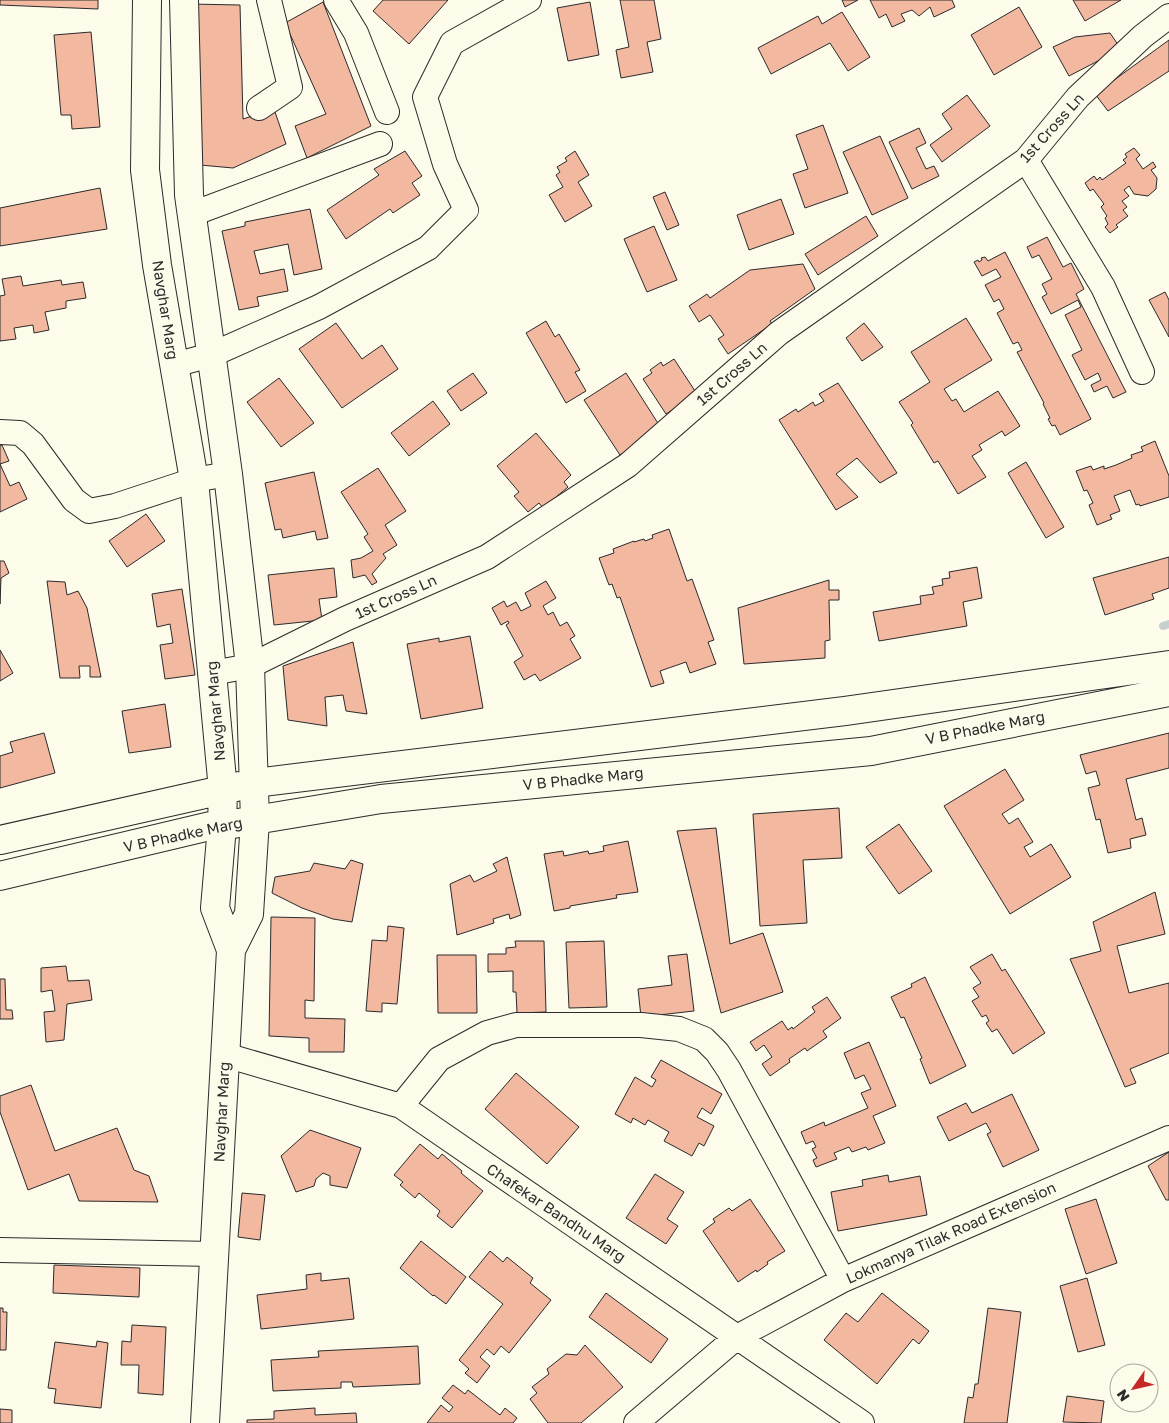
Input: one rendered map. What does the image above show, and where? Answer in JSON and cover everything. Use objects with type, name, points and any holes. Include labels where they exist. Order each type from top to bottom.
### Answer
[{"type":"street","name":"Navghar Marg","points":[[147,0],[145,170],[157,265],[194,480],[224,790],[214,908],[231,950],[205,1423]]},
{"type":"street","points":[[184,0],[189,195],[228,474],[250,666],[255,820],[250,914],[231,950]]},
{"type":"street","points":[[259,108],[290,87],[269,0]]},
{"type":"street","points":[[336,0],[356,33],[387,112]]},
{"type":"street","points":[[174,365],[210,355],[319,307],[428,248],[466,210],[446,164],[425,98],[452,42],[529,0]]},
{"type":"street","name":"1st Cross Ln","points":[[212,673],[250,666],[345,619],[487,557],[628,465],[778,333],[1026,160],[1078,97],[1143,36],[1169,16]]},
{"type":"street","points":[[192,214],[380,144]]},
{"type":"street","points":[[1026,160],[1103,287],[1142,372]]},
{"type":"street","points":[[0,432],[20,433],[33,444],[74,500],[89,511],[115,506],[194,480],[228,474]]},
{"type":"street","points":[[202,568],[238,564]]},
{"type":"street","points":[[0,840],[254,783],[844,711],[1169,665]]},
{"type":"street","name":"V B Phadke Marg","points":[[0,876],[210,826],[222,826],[381,799],[870,751],[1169,692]]},
{"type":"street","points":[[401,1106],[438,1059],[487,1033],[516,1026],[642,1025],[679,1029],[704,1039],[717,1052],[729,1070],[843,1280]]},
{"type":"street","name":"Chafekar Bandhu Marg","points":[[225,1055],[401,1106],[862,1423]]},
{"type":"street","name":"Lokmanya Tilak Road Extension","points":[[636,1423],[737,1336],[843,1280],[1169,1138]]},
{"type":"street","points":[[0,1250],[214,1254]]},
{"type":"building","points":[[0,0],[98,0],[98,9],[0,5]]},
{"type":"building","points":[[383,0],[448,0],[409,44],[373,11]]},
{"type":"building","points":[[620,0],[654,0],[661,39],[647,42],[653,72],[621,78],[616,50],[629,47]]},
{"type":"building","points":[[842,0],[858,0],[845,7]]},
{"type":"building","points":[[870,0],[952,0],[955,7],[934,17],[930,7],[919,16],[912,10],[901,14],[905,21],[892,27],[886,14],[879,18]]},
{"type":"building","points":[[1073,0],[1121,0],[1085,21]]},
{"type":"building","points":[[323,2],[371,126],[307,158],[295,126],[326,114],[285,23]]},
{"type":"building","points":[[590,2],[599,55],[568,61],[557,8]]},
{"type":"building","points":[[190,4],[240,5],[243,119],[274,109],[286,144],[233,168],[189,164]]},
{"type":"building","points":[[1019,7],[1042,47],[994,75],[971,35]]},
{"type":"building","points":[[842,12],[870,57],[848,71],[830,43],[771,74],[758,48],[818,16],[822,24]]},
{"type":"building","points":[[91,32],[100,127],[72,129],[71,115],[61,115],[54,35]]},
{"type":"building","points":[[1110,33],[1121,49],[1069,76],[1053,47],[1075,37]]},
{"type":"building","points":[[1169,40],[1169,71],[1108,111],[1095,94]]},
{"type":"building","points":[[967,95],[990,126],[942,162],[930,145],[952,129],[942,114]]},
{"type":"building","points":[[823,125],[848,193],[805,208],[793,174],[808,169],[796,135]]},
{"type":"building","points":[[919,128],[926,143],[916,148],[926,169],[934,166],[939,176],[912,189],[889,142]]},
{"type":"building","points":[[880,136],[908,198],[872,215],[843,152]]},
{"type":"building","points":[[1134,148],[1140,155],[1136,159],[1143,169],[1153,162],[1156,167],[1151,170],[1157,178],[1156,189],[1148,196],[1134,194],[1129,186],[1124,190],[1129,196],[1122,201],[1127,207],[1123,210],[1128,216],[1116,225],[1118,227],[1110,233],[1105,227],[1108,224],[1105,218],[1107,216],[1101,207],[1104,204],[1093,189],[1090,191],[1085,183],[1094,176],[1097,180],[1100,177],[1102,180],[1126,163],[1123,160],[1127,157],[1125,154]]},
{"type":"building","points":[[405,151],[422,176],[412,183],[420,195],[393,213],[390,209],[346,239],[327,210],[379,175],[374,169]]},
{"type":"building","points":[[575,151],[589,175],[578,182],[592,206],[565,222],[549,195],[563,187],[556,175],[560,172],[557,167],[567,161],[565,158]]},
{"type":"building","points":[[100,188],[107,229],[0,246],[0,208]]},
{"type":"building","points":[[665,192],[679,225],[667,230],[653,197]]},
{"type":"building","points":[[781,199],[794,234],[749,250],[737,215]]},
{"type":"building","points":[[310,209],[322,269],[294,275],[288,244],[254,251],[260,274],[284,269],[288,291],[257,297],[259,306],[239,310],[222,231],[245,226],[245,222]]},
{"type":"building","points":[[866,216],[878,236],[818,275],[805,254]]},
{"type":"building","points":[[654,226],[677,280],[647,292],[624,239]]},
{"type":"building","points":[[1047,237],[1063,267],[1071,263],[1084,289],[1076,294],[1126,392],[1113,398],[1107,386],[1094,392],[1091,385],[1101,380],[1098,373],[1085,380],[1072,355],[1082,350],[1065,315],[1081,307],[1078,300],[1051,314],[1042,297],[1047,294],[1042,284],[1052,279],[1039,255],[1032,258],[1027,247]]},
{"type":"building","points":[[1005,252],[1091,419],[1060,435],[1055,425],[1052,426],[1048,419],[1050,418],[1044,403],[1017,352],[1022,350],[1018,342],[1013,344],[997,313],[1004,309],[999,299],[994,302],[985,285],[1001,277],[996,269],[982,276],[974,262],[978,260],[979,262],[982,260],[981,258],[985,257],[988,261]]},
{"type":"building","points":[[803,264],[815,289],[770,321],[772,324],[728,354],[718,339],[724,335],[710,315],[699,322],[689,306],[707,294],[710,298],[750,270]]},
{"type":"building","points":[[21,276],[23,286],[61,280],[62,285],[83,282],[86,298],[66,301],[66,308],[45,312],[49,330],[34,333],[33,325],[14,328],[16,339],[0,341],[0,296],[5,295],[2,279]]},
{"type":"building","points":[[1165,292],[1169,300],[1169,337],[1149,300]]},
{"type":"building","points":[[966,318],[992,360],[944,389],[952,401],[956,399],[964,412],[998,391],[1020,426],[1005,436],[1002,431],[979,445],[982,450],[972,456],[986,477],[958,494],[938,461],[934,463],[911,425],[913,423],[899,402],[930,382],[911,352]]},
{"type":"building","points":[[546,321],[555,337],[559,334],[580,370],[575,372],[586,391],[566,403],[526,333]]},
{"type":"building","points":[[336,323],[362,359],[382,345],[398,369],[342,408],[299,349]]},
{"type":"building","points":[[864,323],[883,347],[862,361],[846,338]]},
{"type":"building","points":[[674,359],[697,394],[666,414],[643,379],[652,373],[650,370],[661,362],[663,366]]},
{"type":"building","points":[[473,373],[487,393],[461,411],[447,391]]},
{"type":"building","points":[[626,373],[661,428],[620,455],[584,400]]},
{"type":"building","points":[[279,378],[314,423],[281,447],[247,402]]},
{"type":"building","points":[[838,383],[897,473],[880,483],[857,458],[836,474],[858,497],[836,510],[779,420],[796,409],[798,412],[813,402],[815,406],[824,401],[819,394]]},
{"type":"building","points":[[433,401],[450,424],[409,456],[391,433]]},
{"type":"building","points":[[536,433],[571,475],[564,482],[568,487],[543,508],[539,503],[528,512],[514,496],[519,492],[497,466]]},
{"type":"building","points":[[1155,441],[1169,476],[1169,497],[1140,506],[1139,504],[1136,505],[1130,490],[1114,496],[1120,511],[1110,515],[1112,519],[1097,525],[1089,505],[1093,503],[1087,490],[1084,491],[1076,471],[1091,466],[1093,470],[1104,466],[1104,469],[1116,465],[1132,458],[1131,455],[1143,451],[1141,447]]},
{"type":"building","points":[[2,445],[9,461],[0,464],[0,446]]},
{"type":"building","points":[[1026,462],[1064,527],[1046,538],[1008,473]]},
{"type":"building","points":[[0,464],[10,486],[19,482],[27,499],[0,512]]},
{"type":"building","points":[[378,468],[406,511],[385,525],[397,545],[383,554],[386,558],[372,574],[377,582],[372,585],[365,575],[353,578],[351,560],[361,558],[373,551],[364,537],[368,534],[341,492]]},
{"type":"building","points":[[314,472],[328,538],[317,540],[315,531],[283,538],[281,529],[275,530],[265,483]]},
{"type":"building","points":[[146,514],[165,541],[127,567],[109,541]]},
{"type":"building","points":[[669,529],[687,581],[692,579],[714,640],[708,642],[716,664],[690,673],[686,662],[660,671],[664,683],[651,687],[620,597],[617,598],[612,584],[609,585],[599,558],[614,553],[613,549],[634,541],[644,539],[645,541],[653,538],[652,535]]},
{"type":"building","points":[[1169,557],[1169,588],[1152,594],[1154,599],[1105,615],[1093,578]]},
{"type":"building","points":[[0,561],[4,561],[9,573],[1,578],[0,604]]},
{"type":"building","points":[[977,567],[982,598],[963,602],[967,626],[879,641],[873,612],[921,604],[920,596],[934,594],[932,587],[943,585],[942,579],[950,578],[949,572]]},
{"type":"building","points":[[334,568],[337,597],[319,599],[322,620],[274,625],[268,575]]},
{"type":"building","points":[[829,580],[829,590],[839,590],[839,600],[829,600],[830,640],[825,641],[825,658],[744,664],[738,608]]},
{"type":"building","points":[[47,581],[65,582],[67,595],[78,591],[87,608],[101,677],[90,677],[90,666],[79,666],[80,678],[60,678]]},
{"type":"building","points":[[546,581],[556,598],[543,606],[548,615],[553,612],[560,626],[567,622],[575,636],[570,639],[581,658],[540,681],[535,674],[524,680],[514,662],[523,656],[506,625],[509,623],[508,621],[501,625],[492,608],[504,601],[507,607],[516,602],[521,611],[531,606],[525,593]]},
{"type":"building","points":[[182,589],[195,675],[165,679],[160,645],[173,643],[170,624],[157,627],[152,594]]},
{"type":"building","points":[[470,636],[483,708],[421,719],[407,644],[439,638],[439,642]]},
{"type":"building","points":[[353,642],[367,714],[346,711],[343,695],[325,697],[327,726],[288,720],[283,666]]},
{"type":"building","points":[[0,650],[13,673],[0,681]]},
{"type":"building","points":[[165,704],[171,747],[129,753],[122,711]]},
{"type":"building","points":[[44,733],[55,773],[0,788],[0,756],[13,752],[10,742]]},
{"type":"building","points":[[1169,733],[1169,768],[1126,779],[1136,820],[1142,818],[1146,835],[1130,839],[1131,848],[1108,853],[1100,819],[1096,820],[1088,788],[1100,785],[1096,771],[1086,774],[1080,755]]},
{"type":"building","points":[[1005,769],[1024,800],[1002,814],[1009,824],[1018,818],[1033,842],[1024,847],[1030,857],[1051,844],[1071,877],[1010,914],[944,806]]},
{"type":"building","points":[[839,808],[842,858],[803,860],[807,923],[760,926],[753,814]]},
{"type":"building","points":[[899,824],[932,871],[899,894],[866,847]]},
{"type":"building","points":[[716,828],[730,944],[763,933],[783,992],[721,1013],[677,831]]},
{"type":"building","points":[[628,841],[638,892],[616,895],[617,898],[570,906],[570,908],[554,911],[544,854],[563,851],[564,856],[588,851],[589,854],[604,851],[603,846]]},
{"type":"building","points":[[507,857],[521,915],[510,919],[509,914],[493,919],[494,923],[457,935],[450,884],[470,875],[474,882],[497,871],[493,864]]},
{"type":"building","points":[[351,860],[363,864],[352,922],[333,919],[302,908],[272,893],[275,877],[310,871],[314,863],[345,869]]},
{"type":"building","points":[[1155,892],[1165,934],[1117,946],[1129,993],[1169,983],[1169,1053],[1130,1069],[1136,1083],[1125,1087],[1070,959],[1101,951],[1093,922]]},
{"type":"building","points":[[271,917],[315,918],[314,1001],[305,1000],[305,1018],[345,1019],[344,1052],[309,1052],[309,1038],[269,1036]]},
{"type":"building","points":[[388,926],[404,928],[397,1004],[382,1003],[382,1012],[366,1011],[372,940],[387,941]]},
{"type":"building","points":[[515,941],[544,941],[546,1012],[517,1013],[516,992],[513,992],[513,971],[488,972],[488,954],[506,954],[506,948],[516,947]]},
{"type":"building","points":[[604,941],[607,1007],[569,1008],[566,942]]},
{"type":"building","points":[[687,954],[694,1011],[641,1017],[638,989],[672,985],[668,956]]},
{"type":"building","points":[[992,954],[1002,971],[1005,969],[1045,1033],[1013,1054],[997,1029],[992,1032],[986,1023],[989,1021],[986,1015],[982,1017],[972,1001],[979,997],[973,988],[981,983],[970,967]]},
{"type":"building","points":[[437,955],[476,955],[477,1013],[438,1013]]},
{"type":"building","points":[[66,966],[68,981],[89,980],[92,1000],[67,1004],[64,1040],[46,1042],[44,1012],[55,1011],[52,990],[41,992],[41,968]]},
{"type":"building","points":[[925,977],[966,1066],[930,1084],[920,1059],[922,1058],[904,1017],[901,1018],[891,997],[912,987],[911,984]]},
{"type":"building","points":[[0,979],[5,979],[6,1010],[12,1010],[13,1019],[0,1019]]},
{"type":"building","points":[[827,997],[841,1018],[823,1031],[827,1037],[807,1051],[805,1048],[789,1059],[790,1062],[770,1076],[762,1064],[772,1057],[764,1045],[756,1051],[750,1042],[782,1021],[788,1030],[792,1027],[793,1029],[815,1012],[812,1007]]},
{"type":"building","points":[[869,1042],[896,1106],[873,1116],[885,1143],[868,1150],[866,1147],[852,1152],[849,1147],[834,1153],[837,1159],[816,1167],[813,1160],[817,1158],[812,1149],[816,1147],[813,1141],[806,1144],[801,1132],[824,1122],[825,1126],[868,1108],[861,1093],[871,1089],[864,1075],[855,1079],[844,1053]]},
{"type":"building","points":[[661,1060],[722,1094],[711,1114],[702,1108],[697,1117],[714,1126],[704,1146],[699,1143],[692,1156],[664,1141],[669,1132],[648,1120],[645,1125],[633,1118],[631,1123],[615,1114],[635,1077],[652,1087],[656,1080],[651,1077]]},
{"type":"building","points":[[516,1073],[579,1127],[547,1164],[485,1109]]},
{"type":"building","points":[[31,1085],[55,1151],[117,1128],[134,1170],[149,1176],[158,1202],[79,1201],[69,1174],[28,1190],[0,1112],[0,1096]]},
{"type":"building","points":[[1012,1094],[1039,1150],[1003,1167],[987,1134],[991,1132],[986,1123],[949,1141],[937,1117],[966,1103],[972,1113]]},
{"type":"building","points":[[310,1130],[361,1148],[347,1188],[330,1185],[330,1176],[323,1173],[316,1179],[314,1186],[296,1192],[281,1156]]},
{"type":"building","points":[[420,1144],[438,1159],[442,1154],[483,1191],[452,1228],[437,1216],[440,1211],[419,1193],[415,1198],[400,1185],[403,1182],[394,1175]]},
{"type":"building","points":[[1169,1152],[1169,1200],[1166,1200],[1148,1166]]},
{"type":"building","points":[[655,1174],[684,1192],[667,1219],[678,1226],[666,1244],[626,1218]]},
{"type":"building","points":[[888,1175],[889,1182],[920,1176],[927,1215],[838,1231],[831,1192],[863,1186],[862,1180]]},
{"type":"building","points":[[242,1193],[265,1195],[260,1240],[238,1237]]},
{"type":"building","points":[[750,1199],[785,1251],[767,1262],[768,1264],[757,1272],[756,1270],[738,1282],[703,1231],[715,1222],[713,1219],[729,1208],[732,1211]]},
{"type":"building","points":[[1096,1199],[1117,1263],[1086,1274],[1065,1209]]},
{"type":"building","points":[[421,1241],[466,1277],[446,1304],[433,1296],[400,1268]]},
{"type":"building","points":[[490,1251],[503,1262],[507,1257],[533,1278],[530,1283],[551,1300],[509,1353],[501,1346],[494,1355],[487,1349],[480,1357],[490,1366],[477,1383],[465,1373],[469,1369],[459,1360],[503,1304],[469,1277]]},
{"type":"building","points":[[54,1265],[140,1268],[139,1297],[53,1293]]},
{"type":"building","points":[[321,1273],[321,1281],[349,1278],[354,1319],[261,1329],[257,1295],[307,1289],[306,1275]]},
{"type":"building","points":[[1087,1278],[1105,1345],[1078,1352],[1060,1286]]},
{"type":"building","points":[[606,1293],[668,1339],[651,1363],[589,1317]]},
{"type":"building","points":[[882,1293],[929,1331],[919,1344],[913,1339],[877,1384],[824,1340],[846,1313],[858,1322]]},
{"type":"building","points":[[0,1308],[3,1308],[3,1312],[7,1312],[6,1350],[0,1350]]},
{"type":"building","points":[[988,1308],[1021,1312],[1007,1423],[964,1423],[968,1397],[973,1398],[975,1384],[978,1384]]},
{"type":"building","points":[[132,1325],[166,1327],[163,1395],[138,1393],[139,1365],[121,1365],[122,1341],[131,1342]]},
{"type":"building","points":[[97,1341],[108,1343],[101,1408],[54,1403],[56,1389],[48,1388],[55,1342],[96,1347]]},
{"type":"building","points":[[585,1345],[623,1387],[581,1423],[548,1423],[530,1399],[537,1393],[532,1387],[549,1374],[547,1369],[566,1354],[577,1355]]},
{"type":"building","points":[[418,1346],[420,1384],[353,1387],[352,1382],[341,1382],[341,1388],[273,1391],[271,1360],[319,1357],[318,1351]]},
{"type":"building","points":[[453,1385],[465,1394],[468,1390],[500,1415],[505,1408],[517,1418],[513,1423],[427,1423],[441,1405],[449,1412],[453,1407],[442,1398]]},
{"type":"building","points":[[1067,1396],[1104,1401],[1101,1423],[1063,1422]]},
{"type":"building","points":[[315,1408],[315,1415],[356,1413],[357,1423],[247,1423],[247,1420],[274,1419],[274,1411]]},
{"type":"building","points":[[0,1409],[12,1410],[12,1423],[0,1423]]},
{"type":"waterway","points":[[1163,626],[1169,624]]}]
